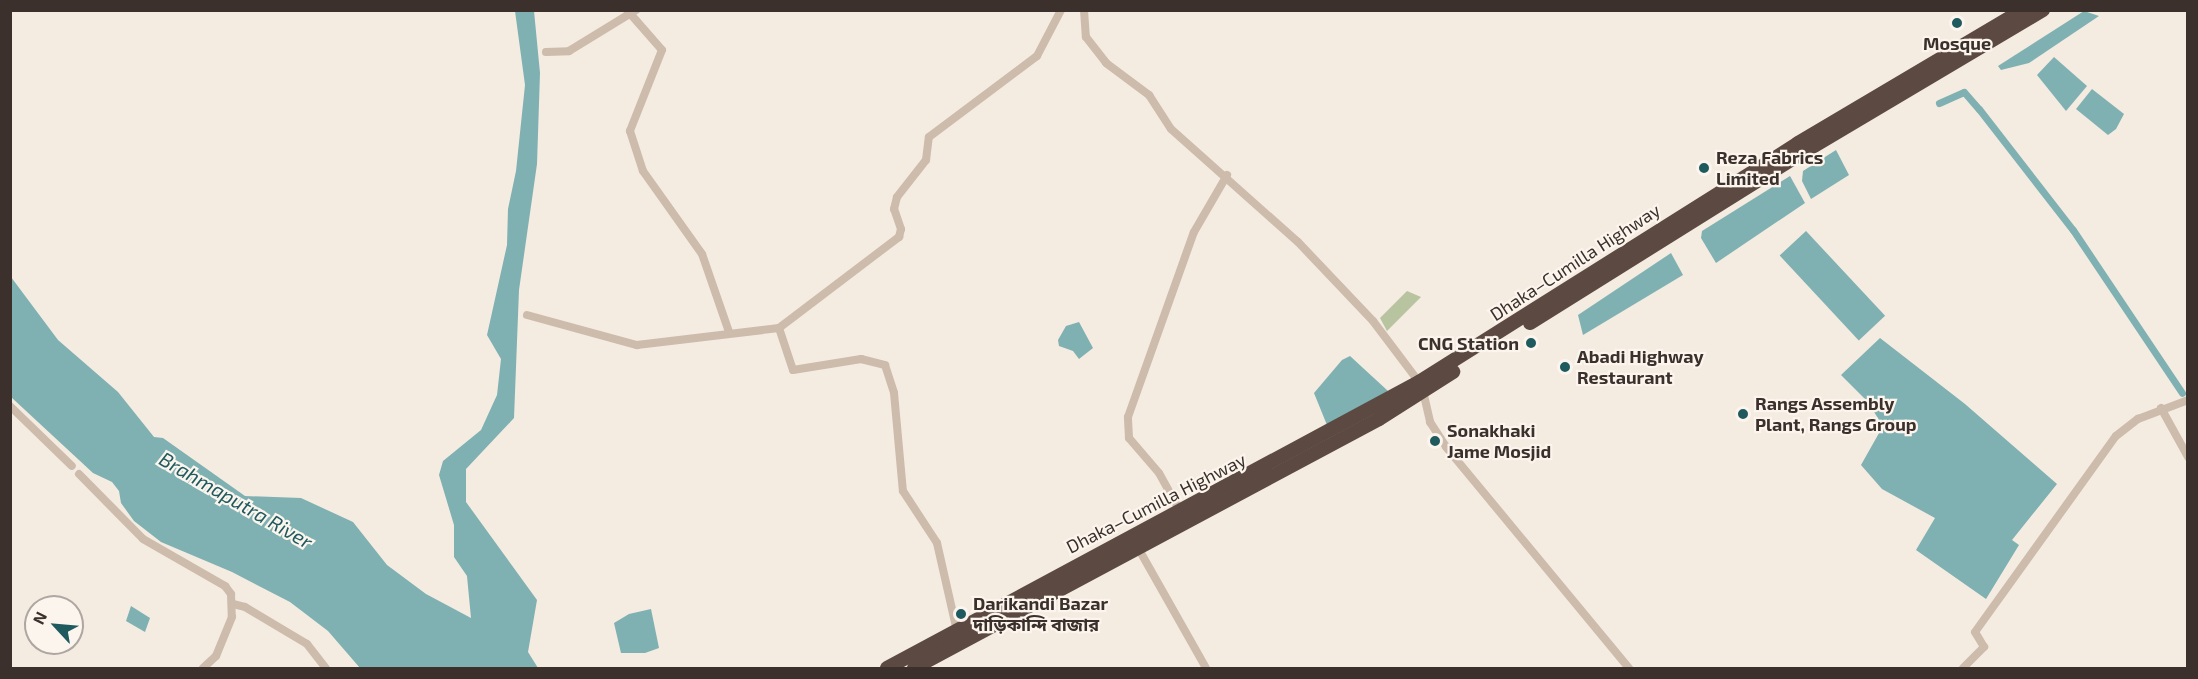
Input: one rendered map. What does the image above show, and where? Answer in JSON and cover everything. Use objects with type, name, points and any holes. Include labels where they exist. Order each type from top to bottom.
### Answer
[{"type":"highway","name":"Dhaka–Cumilla Highway","points":[[914,669],[1137,546],[1379,419],[1421,386],[1798,143],[2023,10]]},
{"type":"highway","name":"Dhaka–Cumilla Highway","points":[[887,669],[958,633],[1064,571],[1421,386],[2043,10]]},
{"type":"street","points":[[527,315],[637,345],[729,332],[779,328],[899,237],[901,229],[894,209],[897,197],[926,160],[929,136],[1037,56],[1061,10]]},
{"type":"street","points":[[1084,10],[1086,37],[1095,50],[1149,95],[1171,129],[1227,175],[1373,321],[1421,386],[1430,422],[1446,447],[1629,669]]},
{"type":"street","points":[[546,52],[569,51],[630,12],[662,50],[630,131],[643,171],[702,254],[729,332]]},
{"type":"street","points":[[1180,512],[1159,473],[1129,438],[1128,417],[1194,232],[1227,175]]},
{"type":"street","points":[[779,328],[793,370],[861,359],[885,365],[894,393],[903,491],[937,543],[958,633]]},
{"type":"street","points":[[1963,669],[1984,647],[1975,632],[2116,436],[2138,418],[2187,400]]},
{"type":"street","points":[[10,406],[72,466]]},
{"type":"street","points":[[2161,408],[2187,457]]},
{"type":"street","points":[[79,474],[143,539],[225,586],[232,604],[232,617],[216,656],[203,669]]},
{"type":"street","points":[[1137,546],[1206,669]]},
{"type":"street","points":[[232,604],[245,607],[307,644],[326,669]]},
{"type":"green space","points":[[1407,291],[1421,297],[1387,331],[1380,318]]},
{"type":"water","name":"Brahmaputra River","points":[[515,11],[534,11],[540,73],[537,164],[519,290],[514,418],[466,469],[466,502],[537,600],[528,652],[538,668],[360,668],[328,631],[290,602],[232,572],[161,542],[134,521],[121,503],[119,491],[112,482],[93,473],[11,397],[11,277],[58,340],[118,392],[154,437],[163,438],[245,496],[301,498],[353,522],[387,565],[426,594],[471,618],[467,576],[454,557],[454,525],[439,475],[443,461],[481,430],[497,395],[501,359],[487,335],[507,245],[508,209],[516,171],[525,85]]},
{"type":"water","points":[[2084,11],[2099,16],[2029,63],[2001,70],[1998,66]]},
{"type":"water","points":[[2054,57],[2087,86],[2066,111],[2037,75]]},
{"type":"water","points":[[2092,89],[2124,114],[2116,129],[2108,135],[2076,109]]},
{"type":"water","points":[[1836,150],[1849,175],[1811,199],[1802,181],[1803,171]]},
{"type":"water","points":[[1790,176],[1805,203],[1716,263],[1701,238],[1702,231]]},
{"type":"water","points":[[1806,231],[1885,316],[1859,340],[1780,256]]},
{"type":"water","points":[[1671,253],[1683,275],[1583,335],[1578,315]]},
{"type":"water","points":[[1079,322],[1093,348],[1079,359],[1073,351],[1059,346],[1058,340],[1066,326]]},
{"type":"water","points":[[1880,338],[1965,404],[2057,484],[2012,540],[2019,545],[1986,599],[1916,550],[1935,518],[1882,489],[1861,465],[1883,426],[1867,401],[1841,375]]},
{"type":"water","points":[[1350,356],[1388,391],[1329,430],[1314,393],[1342,360]]},
{"type":"water","points":[[131,606],[150,618],[145,632],[126,621]]},
{"type":"water","points":[[651,609],[659,648],[645,653],[621,653],[614,623],[629,614]]},
{"type":"waterway","points":[[1939,103],[1964,92],[1979,109],[2073,230],[2182,393]]},
{"type":"place","name":"Mosque","points":[[1957,23]]},
{"type":"place","name":"Reza Fabrics Limited","points":[[1704,168]]},
{"type":"place","name":"CNG Station","points":[[1531,343]]},
{"type":"place","name":"Abadi Highway Restaurant","points":[[1565,367]]},
{"type":"place","name":"Rangs Assembly Plant, Rangs Group","points":[[1743,414]]},
{"type":"place","name":"Sonakhaki Jame Mosjid","points":[[1435,441]]},
{"type":"place","name":"Darikandi Bazar দাড়িকান্দি বাজার","points":[[961,614]]}]
